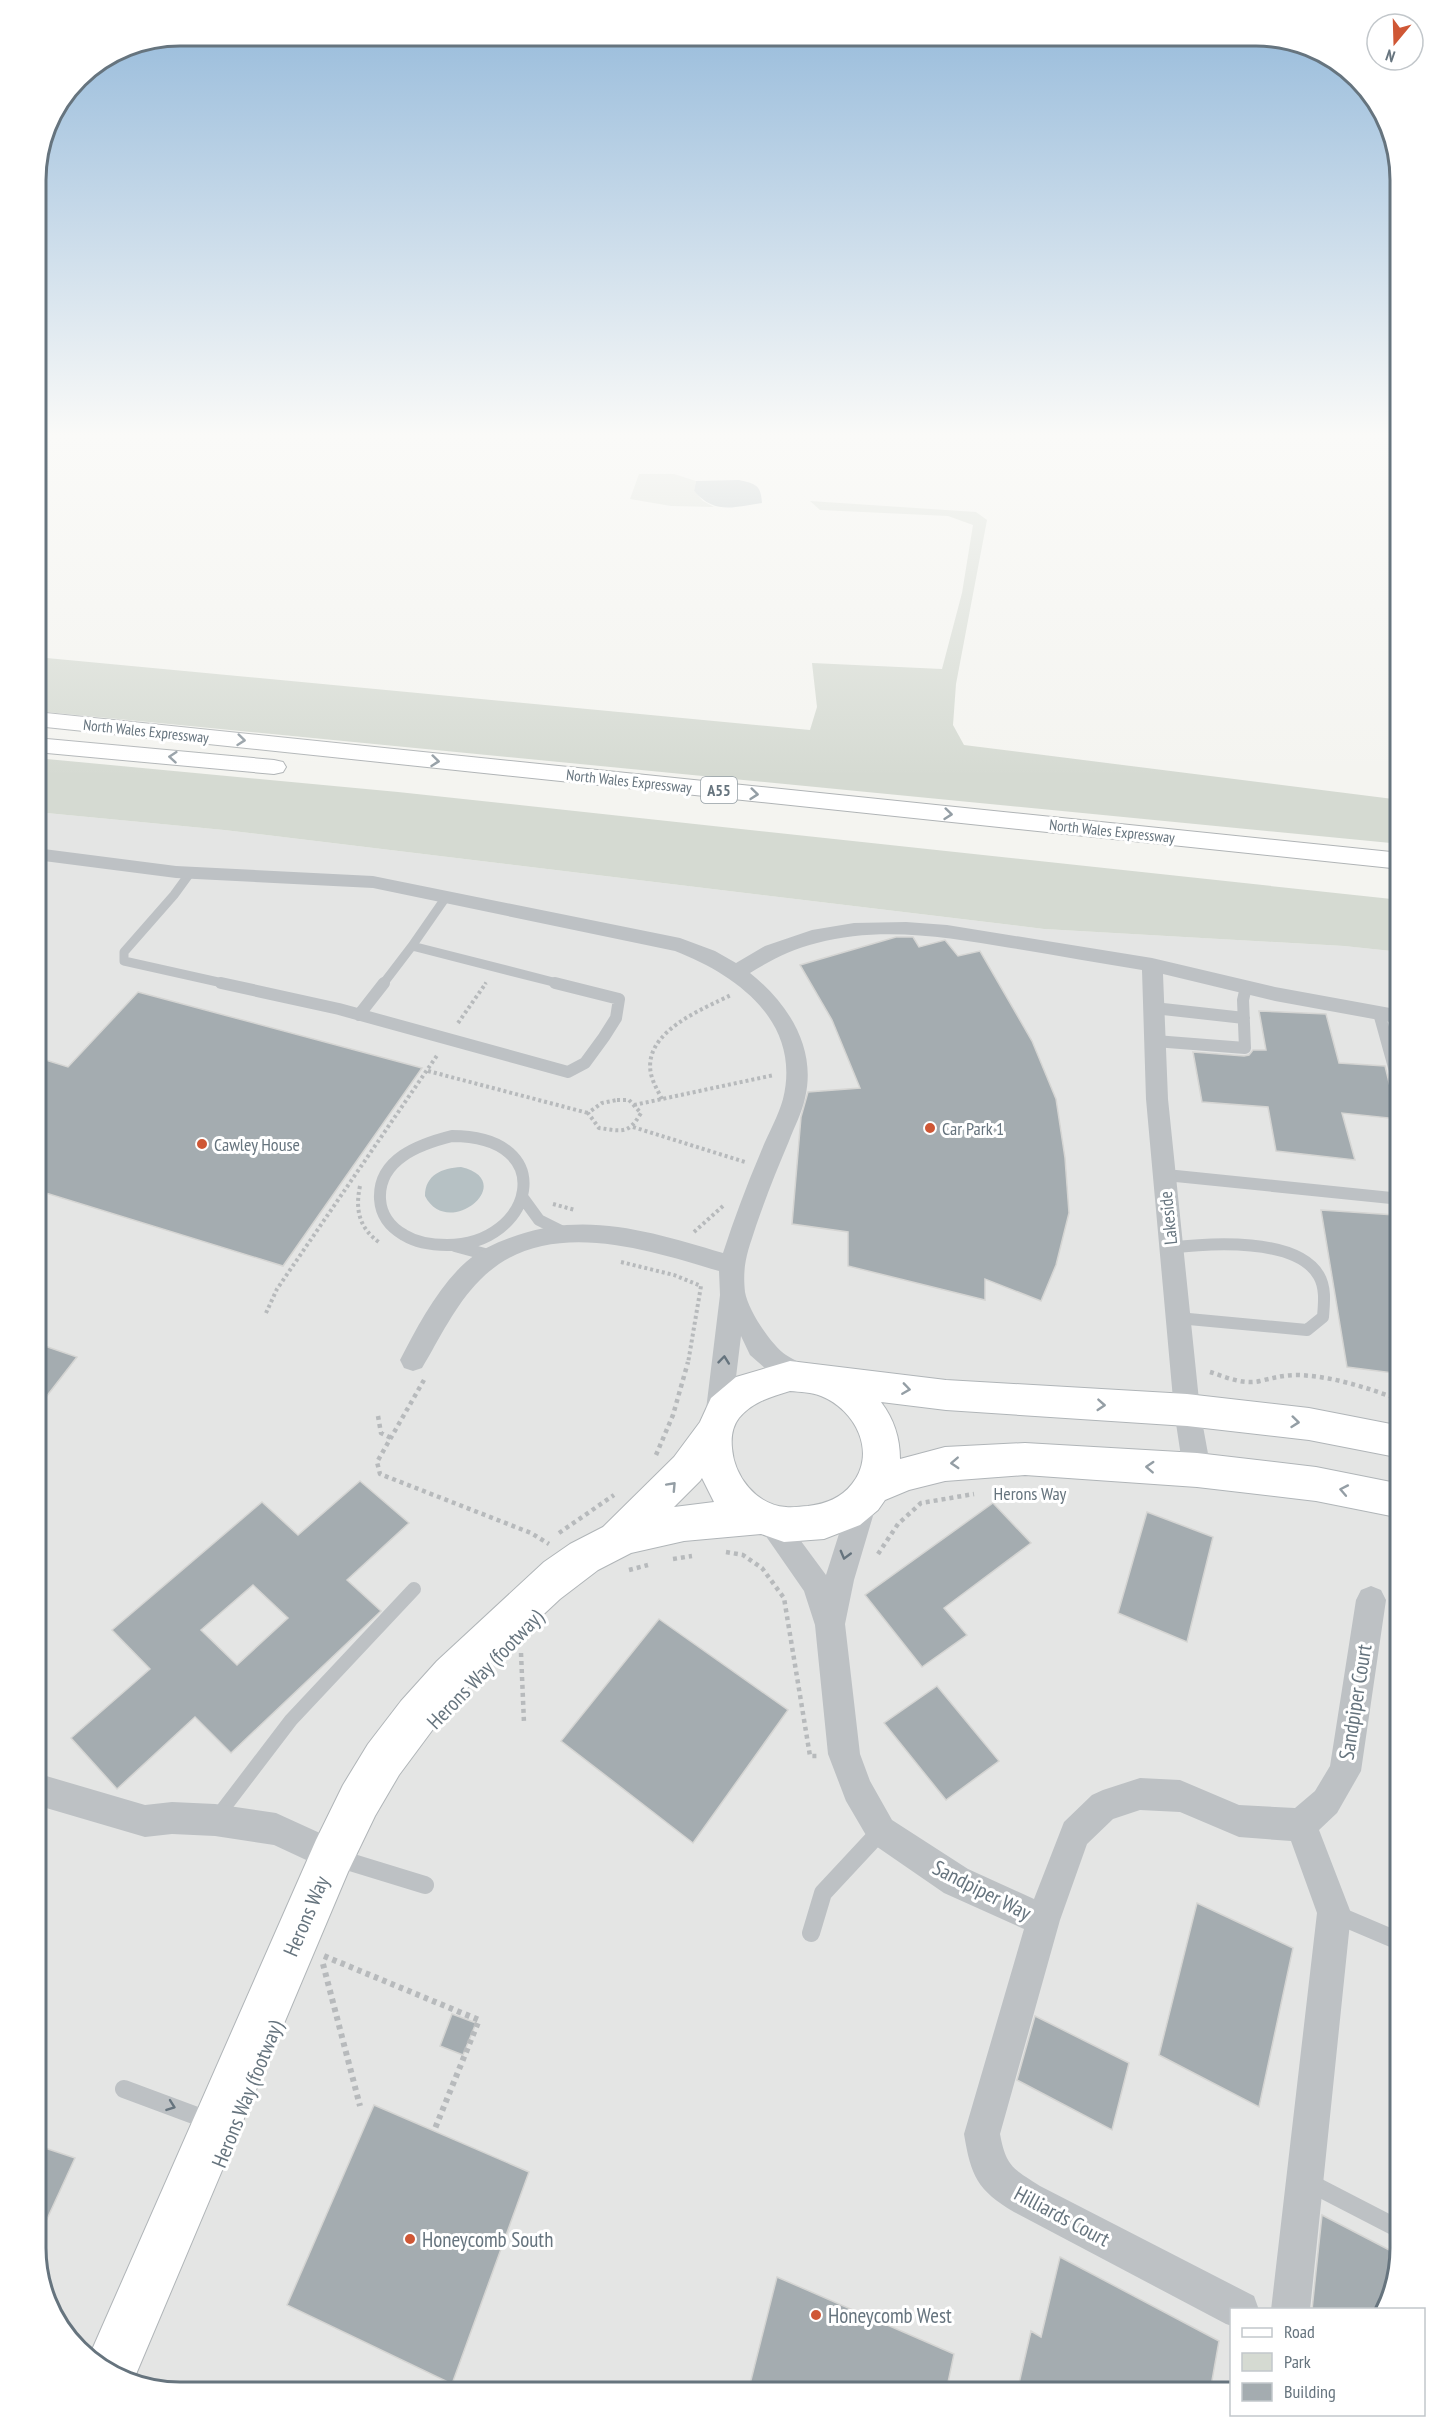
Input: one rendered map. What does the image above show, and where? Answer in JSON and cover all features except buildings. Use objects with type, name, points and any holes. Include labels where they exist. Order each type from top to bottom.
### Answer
[{"type":"main road","name":"North Wales Expressway","points":[[47,720],[1390,860]]},
{"type":"main road","name":"North Wales Expressway","points":[[47,746],[454,783],[1390,881]]},
{"type":"main road","points":[[814,1379],[858,1400],[874,1419],[880,1432],[881,1467],[869,1493],[839,1517],[802,1525],[781,1523],[764,1518],[730,1496],[720,1482],[711,1456],[711,1443],[716,1425],[737,1395],[746,1389],[775,1378],[814,1379],[946,1395],[1187,1410],[1309,1424],[1390,1440]]},
{"type":"main road","name":"Herons Way","points":[[113,2363],[332,1856],[369,1782],[424,1704],[515,1646],[534,1595],[591,1554],[687,1469],[716,1425]]},
{"type":"main road","name":"Herons Way","points":[[869,1493],[906,1474],[945,1464],[1025,1459],[1197,1470],[1316,1484],[1390,1499]]},
{"type":"main road","name":"Herons Way","points":[[591,1554],[692,1522],[764,1518]]},
{"type":"street","points":[[47,855],[190,873],[374,882],[680,945],[708,956],[744,978],[780,1015],[794,1044],[797,1074],[794,1099],[731,1265],[733,1295],[716,1425]]},
{"type":"street","points":[[744,978],[772,951],[794,942],[834,932],[882,927],[947,931],[1152,965],[1246,987],[1390,1015]]},
{"type":"street","name":"Lakeside","points":[[1152,965],[1157,1099],[1187,1410],[1197,1470]]},
{"type":"street","points":[[419,1369],[468,1274],[492,1256],[524,1242],[563,1232],[596,1231],[661,1244],[731,1265]]},
{"type":"street","points":[[733,1295],[759,1347],[776,1362],[814,1379]]},
{"type":"street","name":"Sandpiper Way","points":[[830,1624],[841,1571],[869,1493]]},
{"type":"street","name":"Sandpiper Way","points":[[764,1518],[794,1552],[816,1586],[830,1624],[844,1754],[857,1790],[881,1832],[956,1881],[1042,1920],[1075,1833],[1102,1806],[1140,1794],[1180,1796],[1239,1821],[1301,1825]]},
{"type":"street","name":"Sandpiper Court","points":[[1301,1825],[1326,1802],[1345,1772],[1371,1600]]},
{"type":"street","points":[[46,1792],[145,1821],[172,1818],[215,1820],[276,1829],[332,1856]]},
{"type":"street","points":[[1290,2308],[1334,1913],[1301,1825]]},
{"type":"street","name":"Hilliards Court","points":[[1042,1920],[982,2134],[987,2164],[1001,2183],[1027,2199],[1236,2308]]},
{"type":"lane","points":[[190,873],[174,895],[124,952],[124,961],[359,1015],[568,1072],[585,1063],[616,1018],[619,999],[412,946]]},
{"type":"lane","points":[[359,1015],[446,897]]},
{"type":"lane","points":[[1155,1041],[1245,1048],[1243,1000],[1246,987]]},
{"type":"lane","points":[[1154,1008],[1244,1018]]},
{"type":"lane","points":[[1379,1013],[1390,1053]]},
{"type":"lane","points":[[452,1136],[473,1136],[493,1142],[510,1152],[521,1165],[525,1181],[523,1198],[517,1210],[497,1230],[467,1243],[451,1245],[428,1244],[407,1238],[391,1227],[381,1212],[378,1195],[383,1178],[393,1162],[410,1149],[429,1140],[452,1136]]},
{"type":"lane","points":[[1165,1178],[1176,1176],[1390,1198]]},
{"type":"lane","points":[[523,1198],[532,1215],[545,1226],[563,1232]]},
{"type":"lane","points":[[451,1245],[492,1256]]},
{"type":"lane","points":[[1171,1248],[1232,1246],[1281,1250],[1315,1269],[1325,1291],[1323,1317],[1307,1330],[1178,1318]]},
{"type":"lane","points":[[215,1820],[291,1720],[414,1589]]},
{"type":"lane","points":[[812,1933],[823,1893],[881,1832]]},
{"type":"lane","points":[[332,1856],[425,1885]]},
{"type":"lane","points":[[1334,1913],[1390,1937]]},
{"type":"lane","points":[[124,2089],[217,2123]]},
{"type":"lane","points":[[1304,2181],[1390,2224]]},
{"type":"path","points":[[266,1313],[277,1289],[428,1071],[495,968]]},
{"type":"path","points":[[662,1099],[650,1071],[652,1053],[662,1036],[744,978]]},
{"type":"path","points":[[428,1071],[588,1113],[599,1128],[623,1131],[633,1127],[641,1113],[629,1100],[614,1098],[593,1108],[588,1113]]},
{"type":"path","points":[[634,1105],[781,1073]]},
{"type":"path","points":[[633,1127],[766,1169]]},
{"type":"path","points":[[620,1261],[674,1275],[701,1286],[697,1319],[676,1410],[657,1454],[650,1462]]},
{"type":"path","points":[[1183,1367],[1206,1370],[1244,1382],[1280,1375],[1314,1377],[1357,1383],[1390,1396]]},
{"type":"path","points":[[419,1369],[391,1438],[377,1462],[380,1474],[591,1554],[654,1563]]},
{"type":"path","points":[[378,1416],[381,1433],[391,1438]]},
{"type":"path","points":[[591,1554],[619,1491]]},
{"type":"path","name":"Herons Way","points":[[1004,1491],[1051,1492]]},
{"type":"path","name":"Herons Way","points":[[875,1560],[887,1536],[921,1503],[984,1493]]},
{"type":"path","points":[[715,1552],[724,1551],[743,1555],[762,1568],[773,1580],[784,1598],[810,1756],[844,1754]]},
{"type":"path","points":[[665,1561],[698,1555]]},
{"type":"path","points":[[515,1646],[524,1723]]},
{"type":"path","points":[[316,1966],[325,1944]]},
{"type":"path","points":[[321,1955],[360,2106]]},
{"type":"path","points":[[321,1955],[479,2020],[434,2131]]},
{"type":"shaded area","points":[[47,813],[224,830],[1044,929],[1344,946],[1390,951],[1390,2247],[1386,2282],[1376,2308],[1230,2308],[1230,2382],[172,2381],[155,2379],[121,2368],[92,2348],[69,2322],[60,2307],[49,2273],[46,2247]]},
{"type":"shaded area","points":[[461,1167],[477,1174],[484,1184],[482,1194],[474,1204],[462,1210],[449,1212],[436,1208],[425,1196],[431,1178],[441,1171]]},
{"type":"green space","points":[[969,550],[981,550],[956,684],[953,725],[964,745],[1390,799],[1390,843],[47,712],[47,658],[810,730],[817,707],[812,663],[942,669],[962,593]]},
{"type":"green space","points":[[47,759],[398,792],[1390,899],[1390,951],[1344,946],[1044,929],[224,830],[47,813]]},
{"type":"place","name":"Car Park 1","points":[[930,1128]]},
{"type":"place","name":"Cawley House","points":[[202,1144]]},
{"type":"place","name":"Honeycomb South","points":[[410,2239]]},
{"type":"place","name":"Honeycomb West","points":[[816,2315]]}]
